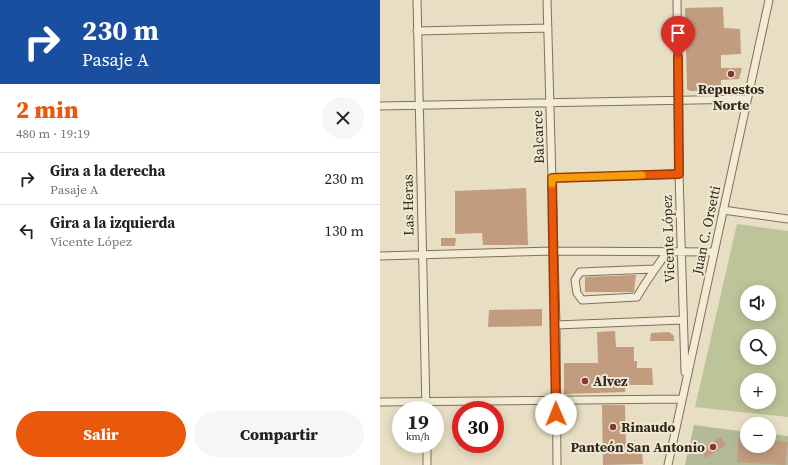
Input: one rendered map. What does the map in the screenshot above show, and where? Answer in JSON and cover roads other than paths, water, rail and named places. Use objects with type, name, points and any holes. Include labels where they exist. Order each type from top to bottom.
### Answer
[{"type":"street","name":"Las Heras","points":[[417,0],[426,401]]},
{"type":"street","name":"Balcarce","points":[[547,0],[556,325],[555,401],[557,465]]},
{"type":"street","name":"Vicente López","points":[[677,0],[679,174],[686,381]]},
{"type":"street","name":"Juan C. Orsetti","points":[[668,465],[769,0]]},
{"type":"street","points":[[417,31],[548,28]]},
{"type":"street","points":[[380,106],[748,99]]},
{"type":"street","points":[[552,178],[679,174]]},
{"type":"street","points":[[723,210],[788,219]]},
{"type":"street","points":[[380,256],[553,251],[714,252]]},
{"type":"street","points":[[654,269],[580,272],[575,280],[577,293],[582,300],[637,297],[654,269],[668,251]]},
{"type":"street","points":[[556,325],[683,320]]},
{"type":"street","points":[[444,401],[682,399]]},
{"type":"street","points":[[380,402],[392,402]]},
{"type":"street","points":[[427,453],[427,465]]},
{"type":"place","name":"Repuestos Norte","points":[[731,74]]},
{"type":"place","name":"Alvez","points":[[585,381]]},
{"type":"place","name":"Rinaudo","points":[[613,427]]},
{"type":"place","name":"Panteón San Antonio","points":[[713,447]]}]
